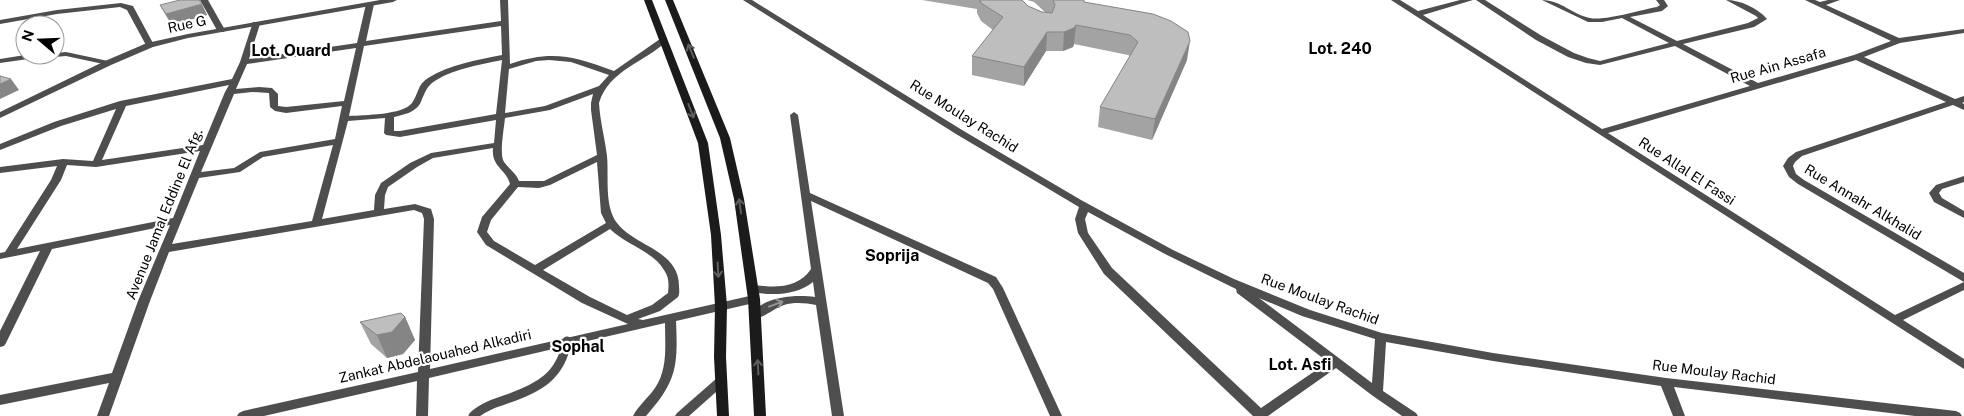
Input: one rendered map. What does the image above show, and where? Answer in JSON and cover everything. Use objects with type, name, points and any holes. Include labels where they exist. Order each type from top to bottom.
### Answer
[{"type":"main road","points":[[648,0],[703,143],[716,235],[721,306],[723,416]]},
{"type":"main road","points":[[669,0],[725,138],[739,200],[753,294],[760,416]]},
{"type":"street","points":[[204,0],[221,30]]},
{"type":"street","name":"Rue G","points":[[0,115],[108,62],[150,45],[221,30],[392,0]]},
{"type":"street","points":[[504,0],[506,57],[497,161],[514,180],[515,184]]},
{"type":"street","name":"Rue Moulay Rachid","points":[[747,0],[968,137],[1085,206],[1169,252],[1230,282],[1306,312],[1381,337],[1510,360],[1880,411],[1956,416]]},
{"type":"street","name":"Rue Allal El Fassi","points":[[1395,0],[1964,364]]},
{"type":"street","points":[[1417,14],[1469,0]]},
{"type":"street","points":[[1480,0],[1569,55],[1590,63],[1610,62],[1751,24],[1763,19],[1759,14],[1730,0]]},
{"type":"street","points":[[1546,0],[1588,20],[1659,9],[1664,6],[1660,0]]},
{"type":"street","points":[[1809,0],[1898,41]]},
{"type":"street","points":[[1819,5],[1836,0]]},
{"type":"street","points":[[316,223],[339,141],[370,4]]},
{"type":"street","points":[[0,22],[57,12],[121,5],[130,8],[150,45]]},
{"type":"street","points":[[1623,16],[1755,85]]},
{"type":"street","name":"Avenue Jamal Eddine El Afg.","points":[[103,416],[175,222],[229,92],[244,62],[256,24]]},
{"type":"street","points":[[244,62],[505,24]]},
{"type":"street","name":"Rue Ain Assafa","points":[[1601,132],[1755,85],[1857,57],[1898,41],[1964,31]]},
{"type":"street","points":[[626,319],[656,308],[674,294],[677,282],[668,266],[655,254],[621,234],[606,216],[602,156],[595,102],[602,88],[615,74],[663,41]]},
{"type":"street","points":[[65,54],[108,62]]},
{"type":"street","points":[[505,68],[537,57],[549,56],[578,60],[615,74]]},
{"type":"street","points":[[344,119],[390,114],[406,110],[416,105],[423,87],[448,72],[472,64],[506,57]]},
{"type":"street","points":[[1857,57],[1961,103]]},
{"type":"street","points":[[0,61],[15,59]]},
{"type":"street","points":[[0,147],[35,131],[123,103],[163,93],[235,81]]},
{"type":"street","points":[[390,114],[388,130],[389,133],[394,134],[554,106],[602,88]]},
{"type":"street","points":[[229,92],[272,90],[274,106],[278,110],[347,103]]},
{"type":"street","points":[[96,164],[123,103]]},
{"type":"street","name":"Rue Annahr Alkhalid","points":[[1961,103],[1799,154],[1791,160],[1788,166],[1792,175],[1801,182],[1964,278]]},
{"type":"street","points":[[794,115],[838,416]]},
{"type":"street","points":[[194,176],[237,170],[260,155],[339,141]]},
{"type":"street","points":[[379,213],[380,197],[384,185],[422,159],[497,145]]},
{"type":"street","points":[[0,170],[63,162],[96,164],[207,147]]},
{"type":"street","points":[[515,184],[539,185],[547,183],[602,156]]},
{"type":"street","points":[[4,256],[56,180],[63,162]]},
{"type":"street","points":[[1964,179],[1940,187],[1934,192],[1938,200],[1964,215]]},
{"type":"street","points":[[515,184],[486,219],[482,232],[490,243],[586,300],[626,319],[642,324]]},
{"type":"street","points":[[806,195],[992,280],[998,288],[1056,416]]},
{"type":"street","points":[[1085,206],[1080,219],[1083,233],[1108,271],[1260,416],[1337,362]]},
{"type":"street","points":[[165,249],[415,207],[427,211],[429,219],[422,416]]},
{"type":"street","points":[[4,256],[175,222]]},
{"type":"street","points":[[534,270],[612,224]]},
{"type":"street","points":[[0,343],[47,248]]},
{"type":"street","name":"Zankat Abdelaouahed Alkadiri","points":[[243,416],[721,306],[753,294],[787,289],[807,281],[814,275],[816,269]]},
{"type":"street","points":[[1230,282],[1377,393],[1412,416]]},
{"type":"street","points":[[1894,320],[1964,286]]},
{"type":"street","points":[[755,316],[776,303],[788,300],[822,302]]},
{"type":"street","points":[[639,416],[665,384],[672,363],[670,318]]},
{"type":"street","points":[[1377,393],[1381,337]]},
{"type":"street","points":[[0,400],[116,377]]},
{"type":"street","points":[[681,416],[721,381]]},
{"type":"street","points":[[1666,382],[1679,416]]},
{"type":"lane","points":[[473,416],[489,405],[525,393],[549,376],[563,362],[568,341]]},
{"type":"building","points":[[180,0],[199,0],[202,4],[166,14],[160,5]]},
{"type":"building","points":[[980,0],[1022,0],[1028,6],[1042,12],[1052,13],[1055,5],[1053,0],[1084,0],[1084,2],[1153,14],[1171,21],[1188,32],[1190,41],[1155,119],[1100,107],[1138,42],[1130,35],[1076,25],[1074,28],[1064,32],[1047,32],[1024,67],[972,56],[1003,17],[981,3]]},
{"type":"building","points":[[0,76],[11,79],[0,84]]},
{"type":"building","points":[[401,313],[405,317],[392,332],[377,335],[360,322]]},
{"type":"district","name":"Lot. 240","points":[[1340,48]]},
{"type":"district","name":"Lot. Ouard","points":[[291,50]]},
{"type":"district","name":"Soprija","points":[[892,255]]},
{"type":"district","name":"Sophal","points":[[578,346]]},
{"type":"district","name":"Lot. Asfi","points":[[1300,364]]}]
